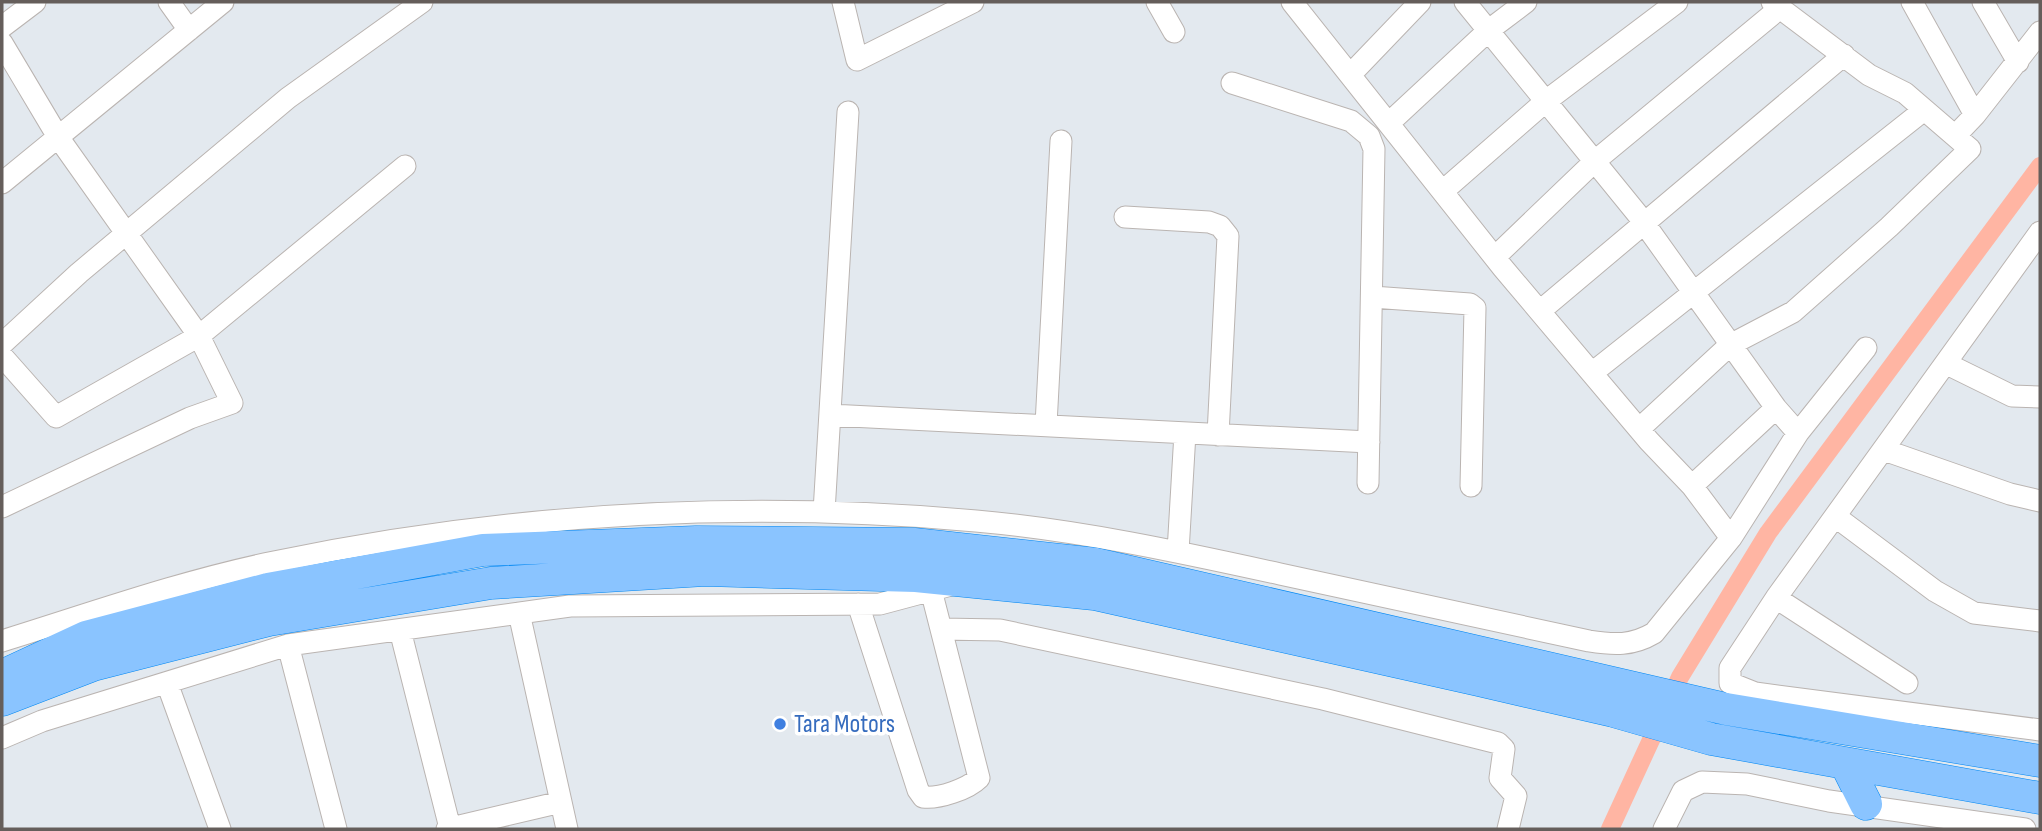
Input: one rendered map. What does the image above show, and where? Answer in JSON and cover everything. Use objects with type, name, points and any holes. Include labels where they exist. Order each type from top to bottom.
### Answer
[{"type":"highway","points":[[2,676],[86,637],[268,589],[483,550],[696,542],[914,544],[1096,564],[1350,625],[1618,697],[1711,739],[2040,798]]},
{"type":"highway","points":[[2,700],[93,665],[269,620],[491,583],[705,570],[916,576],[1094,594],[1618,697],[1726,709],[1900,710],[2040,761]]},
{"type":"highway","points":[[1846,764],[1866,804]]},
{"type":"street","points":[[2,27],[35,2]]},
{"type":"street","points":[[169,2],[189,30]]},
{"type":"street","points":[[2,183],[223,2]]},
{"type":"street","points":[[2,344],[126,233],[288,98],[422,2]]},
{"type":"street","points":[[843,2],[858,60],[973,2]]},
{"type":"street","points":[[1157,2],[1174,32]]},
{"type":"street","points":[[1350,75],[1420,2]]},
{"type":"street","points":[[1465,2],[1645,224],[1776,408],[1798,433]]},
{"type":"street","points":[[1389,123],[1489,30],[1526,2]]},
{"type":"street","points":[[1443,191],[1546,101],[1676,2]]},
{"type":"street","points":[[1912,2],[1975,115]]},
{"type":"street","points":[[1983,2],[2018,62]]},
{"type":"street","points":[[1301,5],[1350,75],[1494,257],[1639,429],[1692,486],[1731,537]]},
{"type":"street","points":[[1494,257],[1595,161],[1776,5],[1869,75],[1905,93],[1970,149],[1889,227],[1793,312],[1730,345],[1639,429]]},
{"type":"street","points":[[1955,136],[1975,115],[2040,32]]},
{"type":"street","points":[[2,43],[58,137],[199,337],[232,403],[190,418],[2,507]]},
{"type":"street","points":[[1540,311],[1844,55]]},
{"type":"street","points":[[1232,83],[1351,121],[1369,136],[1374,160],[1368,483]]},
{"type":"street","points":[[1592,373],[1692,291],[1924,110]]},
{"type":"street","points":[[824,512],[848,111]]},
{"type":"street","points":[[1046,425],[1061,141]]},
{"type":"street","points":[[2,356],[56,417],[199,337],[405,166]]},
{"type":"street","points":[[1125,217],[1209,222],[1220,226],[1228,236],[1218,435]]},
{"type":"street","points":[[2037,246],[1776,598],[1730,668],[1730,683],[1755,693],[2040,730]]},
{"type":"street","points":[[1371,297],[1470,304],[1475,308],[1471,486]]},
{"type":"street","points":[[2,642],[185,584],[263,564],[462,528],[620,517],[784,510],[979,521],[1178,552],[1589,641],[1625,645],[1641,641],[1654,633],[1731,537],[1798,433],[1866,348]]},
{"type":"street","points":[[1947,364],[2012,396],[2040,397]]},
{"type":"street","points":[[1692,486],[1776,408]]},
{"type":"street","points":[[830,415],[1369,442]]},
{"type":"street","points":[[1178,552],[1185,433]]},
{"type":"street","points":[[1884,450],[2010,494],[2040,501]]},
{"type":"street","points":[[1836,517],[1934,591],[1974,613],[2040,621]]},
{"type":"street","points":[[2,738],[42,722],[288,645],[570,606],[880,604],[966,581]]},
{"type":"street","points":[[858,604],[918,790],[923,797],[931,798],[972,785],[979,778],[931,590]]},
{"type":"street","points":[[1776,598],[1900,710]]},
{"type":"street","points":[[519,613],[567,829]]},
{"type":"street","points":[[941,629],[1000,630],[1323,699],[1498,743],[1504,749],[1500,778],[1516,796],[1508,829]]},
{"type":"street","points":[[400,630],[449,829],[561,802]]},
{"type":"street","points":[[288,645],[336,829]]},
{"type":"street","points":[[167,683],[220,829]]},
{"type":"street","points":[[1664,829],[1683,791],[1702,782],[1747,784],[1829,801],[1866,804],[2025,829]]},
{"type":"waterway","points":[[1610,829],[1680,677],[1768,533],[2040,166]]},
{"type":"place","name":"Tara Motors","points":[[780,724]]}]
